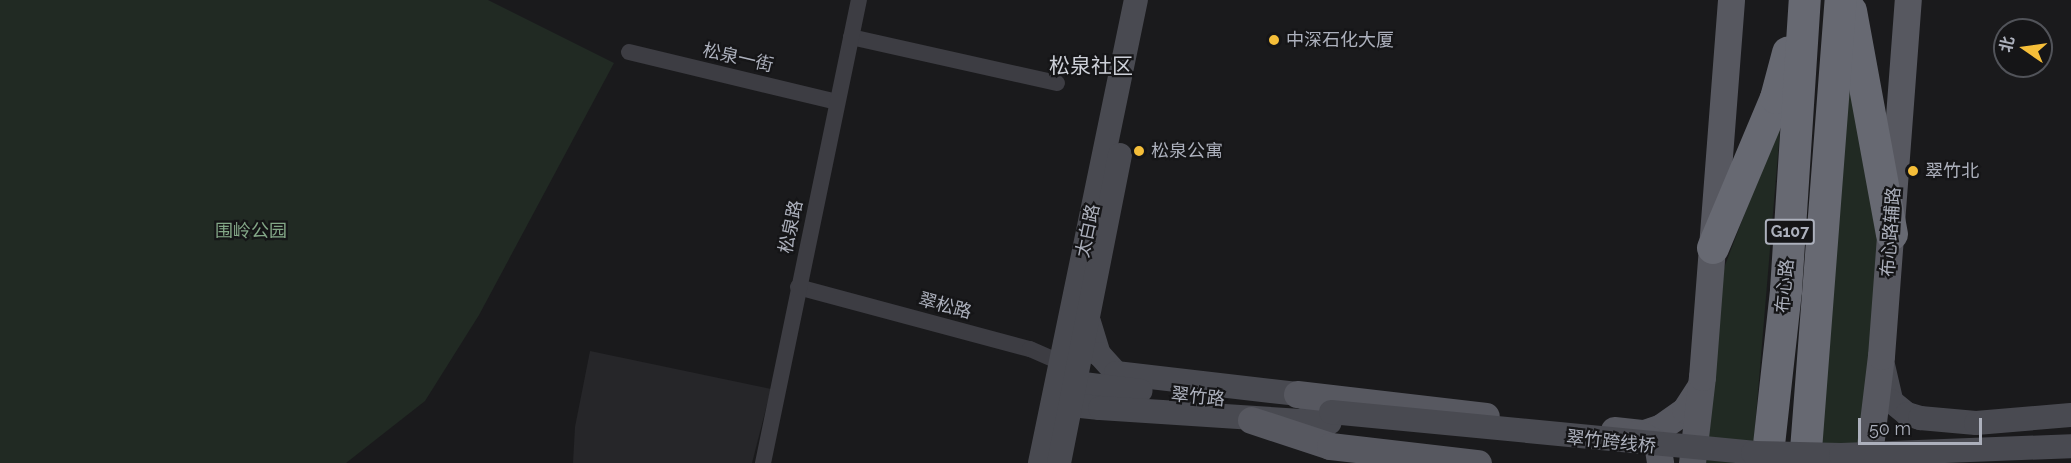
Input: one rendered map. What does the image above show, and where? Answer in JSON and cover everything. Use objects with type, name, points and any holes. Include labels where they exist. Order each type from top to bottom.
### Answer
[{"type":"highway","points":[[1713,248],[1776,98],[1804,0]]},
{"type":"highway","name":"布心路","points":[[1767,463],[1786,290],[1804,0]]},
{"type":"highway","name":"布心路","points":[[1805,463],[1840,0]]},
{"type":"highway","points":[[1850,0],[1892,234]]},
{"type":"main road","name":"太白路","points":[[1059,463],[1068,382],[1136,0]]},
{"type":"main road","name":"太白路","points":[[1040,463],[1068,382],[1089,310],[1151,0]]},
{"type":"main road","points":[[1692,463],[1713,248],[1731,0]]},
{"type":"main road","name":"布心路辅路","points":[[1868,463],[1892,234],[1908,0]]},
{"type":"main road","name":"翠竹路","points":[[1089,310],[1092,341],[1106,364],[1116,373],[1297,394],[1331,417]]},
{"type":"main road","points":[[1881,356],[1891,401],[1907,414],[1976,423],[2071,415]]},
{"type":"main road","points":[[1297,394],[1634,433],[1652,430],[1677,417],[1696,395],[1702,377]]},
{"type":"main road","name":"翠竹路","points":[[1068,382],[1331,417]]},
{"type":"main road","name":"翠竹路","points":[[1068,382],[1251,420],[1331,417]]},
{"type":"main road","name":"翠竹跨线桥","points":[[1331,417],[1743,453],[1841,455],[2071,446]]},
{"type":"main road","name":"翠竹跨线桥","points":[[1331,417],[1704,463]]},
{"type":"main road","points":[[1251,420],[1330,446],[1478,463]]},
{"type":"main road","points":[[1921,463],[1926,441],[1976,423]]},
{"type":"main road","points":[[1634,433],[1657,443],[1660,463]]},
{"type":"main road","points":[[1987,463],[2071,456]]},
{"type":"street","name":"松泉路","points":[[763,463],[859,0]]},
{"type":"street","points":[[851,37],[1057,83]]},
{"type":"street","name":"松泉一街","points":[[629,52],[837,102]]},
{"type":"street","name":"翠松路","points":[[798,287],[1030,349],[1068,382]]},
{"type":"shaded area","points":[[590,351],[771,389],[752,463],[573,463],[575,427]]},
{"type":"green space","name":"围岭公园","points":[[0,0],[488,0],[614,63],[479,315],[425,401],[346,463],[0,463]]},
{"type":"green space","points":[[1851,58],[1886,241],[1860,463],[1818,440]]},
{"type":"green space","points":[[1781,118],[1752,463],[1706,463],[1724,268]]},
{"type":"place","name":"中深石化大厦","points":[[1274,40]]},
{"type":"place","name":"松泉公寓","points":[[1139,151]]},
{"type":"place","name":"翠竹北","points":[[1913,171]]},
{"type":"district","name":"松泉社区","points":[[1091,66]]}]
